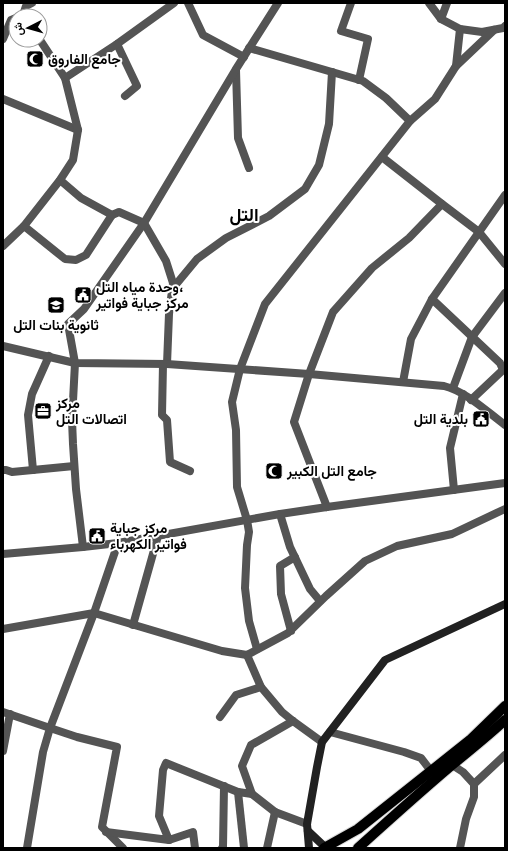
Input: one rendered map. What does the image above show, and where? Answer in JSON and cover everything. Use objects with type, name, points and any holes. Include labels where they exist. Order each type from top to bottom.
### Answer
[{"type":"main road","points":[[309,848],[308,828],[322,742],[385,660],[505,604]]},
{"type":"main road","points":[[308,828],[325,848],[358,829],[470,740],[505,706]]},
{"type":"main road","points":[[358,848],[505,720]]},
{"type":"street","points":[[65,78],[117,44],[174,3]]},
{"type":"street","points":[[188,3],[203,35],[244,57]]},
{"type":"street","points":[[83,547],[74,466],[72,420],[75,363],[68,324],[84,309],[144,223],[278,3]]},
{"type":"street","points":[[351,3],[341,31],[368,39],[359,80]]},
{"type":"street","points":[[429,3],[441,19],[460,29],[482,32],[500,29]]},
{"type":"street","points":[[441,19],[447,3]]},
{"type":"street","points":[[456,66],[460,29]]},
{"type":"street","points":[[257,649],[248,621],[245,588],[247,545],[250,532],[237,487],[236,430],[232,402],[240,369],[266,304],[410,121],[435,98],[456,66],[500,29]]},
{"type":"street","points":[[117,44],[137,86],[125,96]]},
{"type":"street","points":[[3,246],[24,226],[60,180],[72,160],[78,130],[65,78],[45,48]]},
{"type":"street","points":[[250,48],[363,81],[386,98],[410,121]]},
{"type":"street","points":[[236,70],[238,138],[250,168]]},
{"type":"street","points":[[172,288],[203,255],[226,238],[269,216],[305,189],[320,165],[329,124],[332,72]]},
{"type":"street","points":[[3,99],[78,130]]},
{"type":"street","points":[[382,157],[479,232],[505,264]]},
{"type":"street","points":[[60,180],[81,198],[112,215]]},
{"type":"street","points":[[403,382],[411,339],[432,299],[505,195]]},
{"type":"street","points":[[327,507],[294,422],[309,374],[333,312],[372,268],[410,238],[442,204]]},
{"type":"street","points":[[24,226],[65,259],[76,260],[86,255],[112,215],[119,212],[144,223],[166,261],[173,283],[169,314],[162,415],[167,420],[170,462],[190,471]]},
{"type":"street","points":[[453,388],[472,337],[505,293]]},
{"type":"street","points":[[432,299],[500,363],[504,369],[471,400]]},
{"type":"street","points":[[3,346],[75,363],[165,364],[434,384],[453,388],[505,425]]},
{"type":"street","points":[[33,470],[28,415],[32,394],[49,356]]},
{"type":"street","points":[[454,490],[450,448],[463,394]]},
{"type":"street","points":[[3,470],[12,472],[74,466]]},
{"type":"street","points":[[3,554],[118,543],[280,514],[505,483]]},
{"type":"street","points":[[3,629],[94,614],[222,651],[247,654],[288,634],[320,601],[365,561],[397,546],[452,534],[505,509]]},
{"type":"street","points":[[280,514],[290,547],[310,589],[320,601]]},
{"type":"street","points":[[133,626],[158,536]]},
{"type":"street","points":[[27,848],[43,752],[50,728],[94,614],[118,543]]},
{"type":"street","points":[[291,631],[281,594],[280,566],[295,557]]},
{"type":"street","points":[[247,654],[261,687],[282,712],[322,742]]},
{"type":"street","points":[[220,717],[236,695],[261,687]]},
{"type":"street","points":[[3,751],[6,713],[77,737],[117,747],[102,827],[123,848]]},
{"type":"street","points":[[252,794],[242,766],[251,745],[293,721]]},
{"type":"street","points":[[330,732],[410,754],[420,758],[431,771]]},
{"type":"street","points":[[474,784],[505,756]]},
{"type":"street","points":[[169,840],[159,816],[163,770],[166,764],[238,792],[252,794],[275,812],[308,828]]},
{"type":"street","points":[[452,765],[463,772],[474,784],[474,797],[466,819],[460,848]]},
{"type":"street","points":[[222,848],[224,786]]},
{"type":"street","points":[[238,792],[244,848]]},
{"type":"street","points":[[268,848],[275,812]]},
{"type":"street","points":[[106,832],[169,840],[193,832],[195,848]]},
{"type":"place","name":"جامع الفاروق","points":[[35,59]]},
{"type":"place","name":"وحدة مياه التل، مركز جباية فواتير","points":[[83,295]]},
{"type":"place","name":"ثانوية بنات التل","points":[[56,305]]},
{"type":"place","name":"مركز اتصالات التل","points":[[43,411]]},
{"type":"place","name":"بلدية التل","points":[[481,419]]},
{"type":"place","name":"جامع التل الكبير","points":[[274,471]]},
{"type":"place","name":"مركز جباية فواتير الكهرباء","points":[[97,536]]},
{"type":"district","name":"التل","points":[[244,215]]}]
